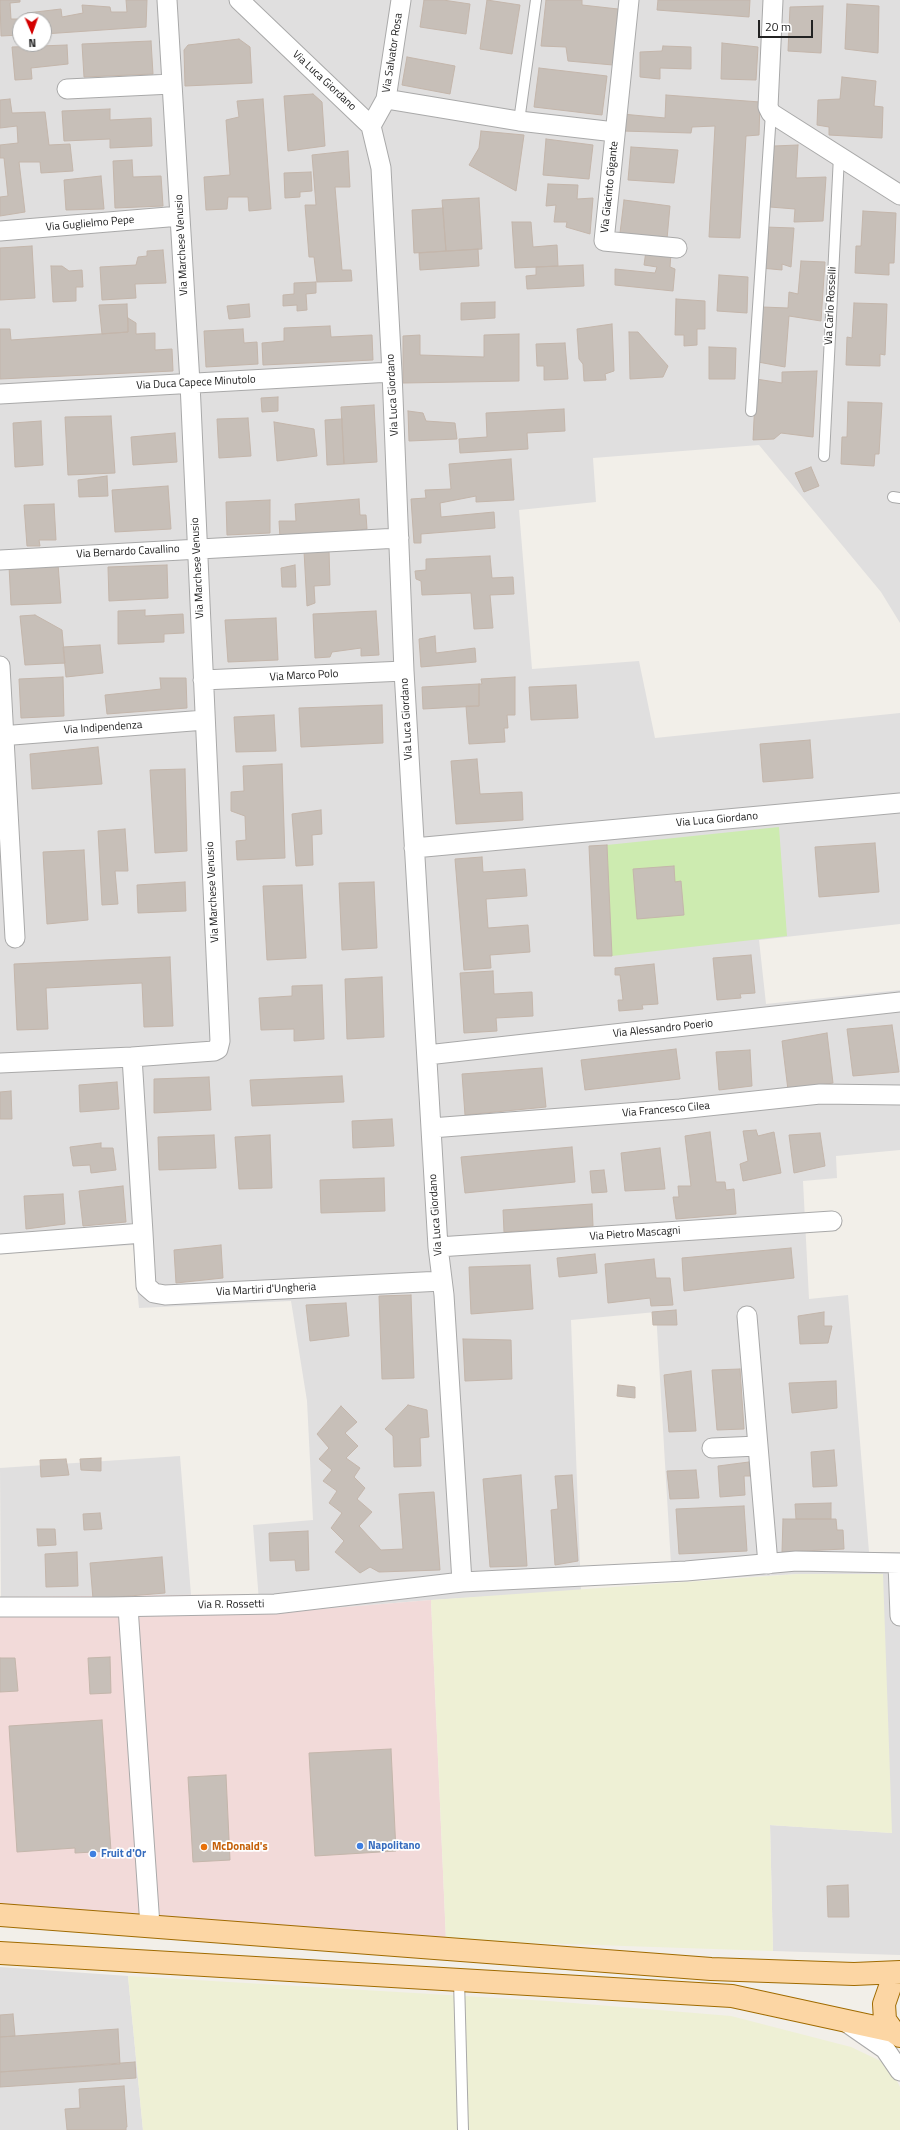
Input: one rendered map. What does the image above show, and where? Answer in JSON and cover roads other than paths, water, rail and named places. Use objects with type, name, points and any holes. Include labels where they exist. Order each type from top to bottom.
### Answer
[{"type":"main road","points":[[0,1915],[711,1969],[854,1974],[900,1972]]},
{"type":"main road","points":[[0,1953],[732,1996],[896,2033]]},
{"type":"main road","points":[[896,2033],[885,2020],[884,2004],[891,1984],[900,1975]]},
{"type":"street","name":"Via Marchese Venusio","points":[[132,1057],[214,1051],[220,1047],[190,383],[167,0]]},
{"type":"street","name":"Via Luca Giordano","points":[[239,0],[371,126],[381,168],[392,372],[404,671],[414,848],[438,1247],[442,1281],[462,1582]]},
{"type":"street","name":"Via Salvator Rosa","points":[[371,126],[386,99],[401,0]]},
{"type":"street","name":"Via Giacinto Gigante","points":[[629,0],[604,242],[677,248]]},
{"type":"street","points":[[773,0],[767,101],[771,113],[900,195]]},
{"type":"street","points":[[67,89],[172,84]]},
{"type":"street","name":"Via Giacinto Gigante","points":[[386,99],[519,121],[615,132]]},
{"type":"street","name":"Via Guglielmo Pepe","points":[[0,231],[180,216]]},
{"type":"street","name":"Via Duca Capece Minutolo","points":[[0,394],[392,372]]},
{"type":"street","name":"Via Bernardo Cavallino","points":[[0,560],[399,538]]},
{"type":"street","points":[[0,666],[2,736],[15,938]]},
{"type":"street","name":"Via Marco Polo","points":[[203,680],[404,671]]},
{"type":"street","name":"Via Indipendenza","points":[[2,736],[205,720]]},
{"type":"street","name":"Via Luca Giordano","points":[[414,848],[900,803]]},
{"type":"street","name":"Via Alessandro Poerio","points":[[427,1055],[900,1002]]},
{"type":"street","points":[[0,1063],[132,1057]]},
{"type":"street","name":"Via Martiri d'Ungheria","points":[[132,1057],[146,1286],[151,1291],[157,1294],[442,1281]]},
{"type":"street","name":"Via Francesco Cilea","points":[[431,1128],[680,1109],[820,1094],[900,1095]]},
{"type":"street","name":"Via Pietro Mascagni","points":[[438,1247],[832,1221]]},
{"type":"street","points":[[0,1244],[143,1233]]},
{"type":"street","points":[[747,1316],[768,1564]]},
{"type":"street","points":[[712,1448],[758,1446]]},
{"type":"street","name":"Via R. Rossetti","points":[[0,1607],[128,1607],[275,1604],[462,1582],[686,1571],[796,1561],[899,1563]]},
{"type":"street","points":[[899,1563],[900,1616]]},
{"type":"street","points":[[128,1607],[150,1926]]},
{"type":"street","points":[[845,2021],[885,2049],[900,2071]]},
{"type":"lane","points":[[519,121],[536,0]]},
{"type":"lane","points":[[751,411],[771,113]]},
{"type":"lane","name":"Via Carlo Rosselli","points":[[824,456],[839,156]]},
{"type":"lane","points":[[459,1980],[463,2130]]},
{"type":"place","name":"Napolitano","points":[[360,1846]]},
{"type":"place","name":"McDonald's","points":[[204,1847]]},
{"type":"place","name":"Fruit d'Or","points":[[93,1854]]}]
